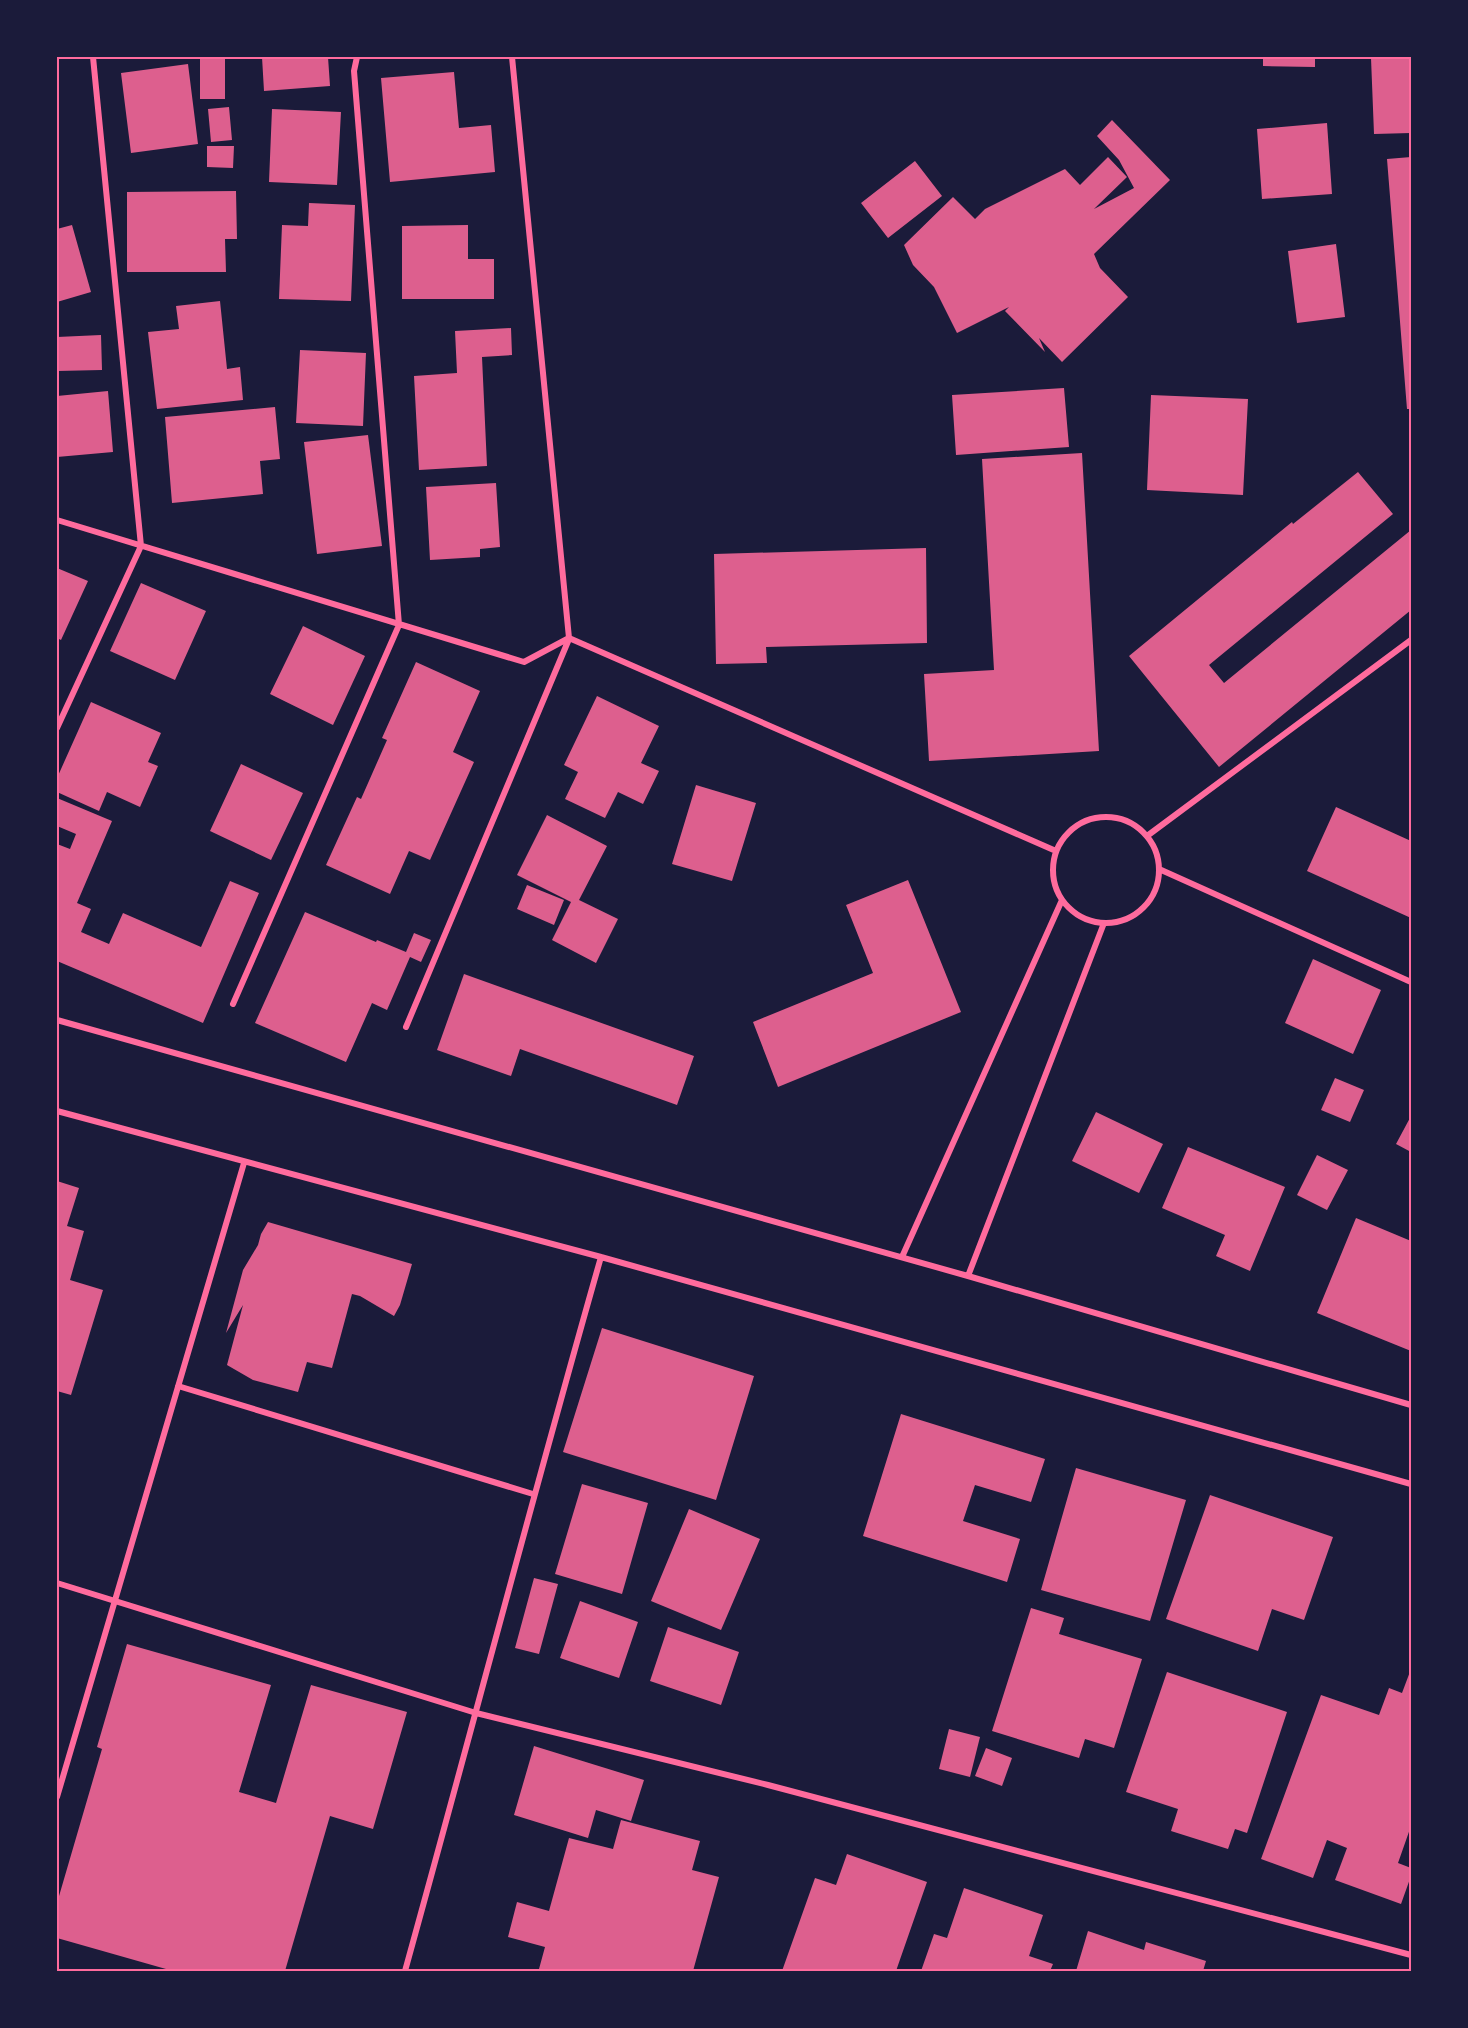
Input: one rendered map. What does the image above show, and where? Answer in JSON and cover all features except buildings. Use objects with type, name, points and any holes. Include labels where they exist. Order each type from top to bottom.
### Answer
[{"type":"street","points":[[57,728],[141,546],[93,57]]},
{"type":"street","points":[[233,1005],[399,625],[354,71],[357,57]]},
{"type":"street","points":[[406,1027],[569,638],[512,57]]},
{"type":"street","points":[[57,520],[524,662],[569,638]]},
{"type":"street","points":[[569,638],[1056,851]]},
{"type":"street","points":[[1148,836],[1411,640]]},
{"type":"street","points":[[1116,817],[1133,824],[1148,836],[1156,851],[1160,869],[1156,888],[1148,903],[1136,914],[1121,921],[1104,923],[1088,920],[1073,912],[1062,900],[1055,884],[1053,867],[1056,851],[1066,835],[1080,824],[1098,818],[1116,817]]},
{"type":"street","points":[[1160,869],[1411,982]]},
{"type":"street","points":[[902,1257],[1062,900]]},
{"type":"street","points":[[968,1276],[1104,923]]},
{"type":"street","points":[[57,1020],[902,1257],[1411,1405]]},
{"type":"street","points":[[57,1112],[601,1257],[1411,1484]]},
{"type":"street","points":[[57,1797],[244,1163]]},
{"type":"street","points":[[405,1971],[534,1494],[601,1257]]},
{"type":"street","points":[[178,1386],[534,1494]]},
{"type":"street","points":[[57,1583],[476,1713],[768,1785],[1411,1955]]}]
